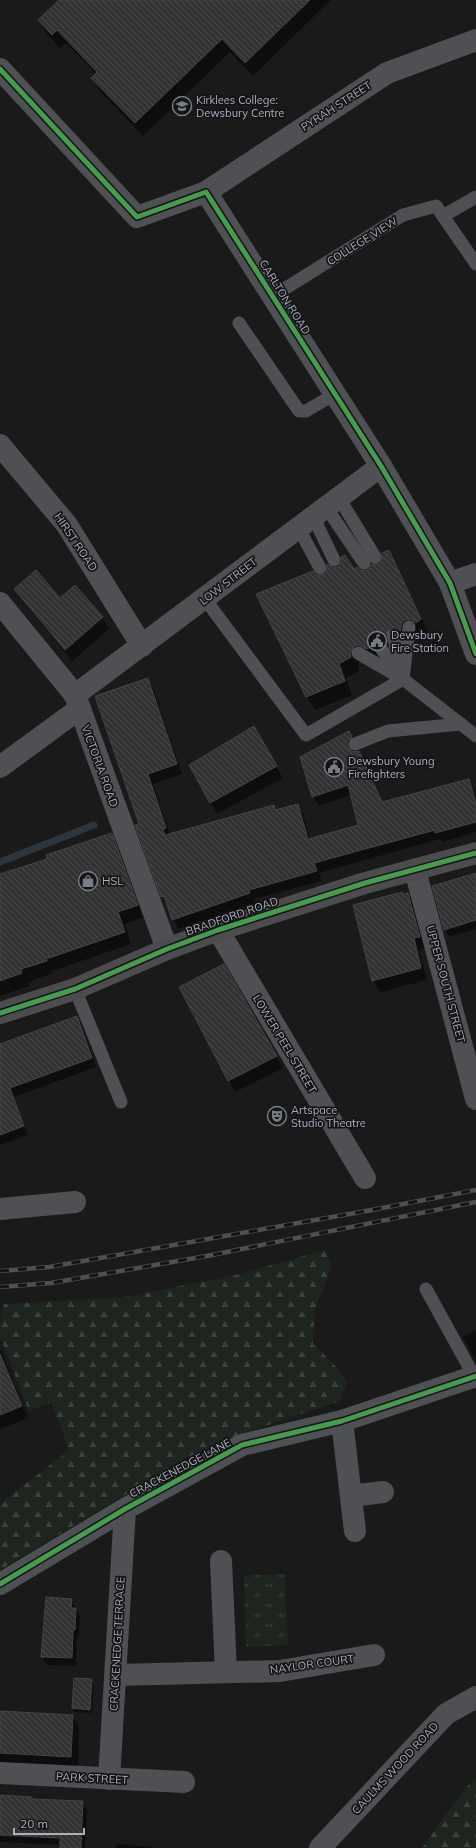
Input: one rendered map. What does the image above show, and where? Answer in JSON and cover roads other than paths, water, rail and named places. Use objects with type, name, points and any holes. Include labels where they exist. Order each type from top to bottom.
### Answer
[{"type":"main road","name":"BRADFORD ROAD","points":[[0,1014],[75,989],[168,949],[218,930],[364,883],[476,853]]},
{"type":"street","name":"PYRAH STREET","points":[[206,192],[387,73],[476,40]]},
{"type":"street","points":[[0,69],[137,217],[206,192]]},
{"type":"street","name":"CARLTON ROAD","points":[[206,192],[380,466],[450,583],[476,654]]},
{"type":"street","name":"HIRST ROAD","points":[[0,445],[67,525],[142,646]]},
{"type":"street","name":"LOW STREET","points":[[0,767],[142,646],[380,466]]},
{"type":"street","points":[[450,583],[476,574]]},
{"type":"street","name":"VICTORIA ROAD","points":[[2,609],[77,702],[168,949]]},
{"type":"street","name":"UPPER SOUTH STREET","points":[[415,870],[476,1099]]},
{"type":"street","name":"LOWER PEEL STREET","points":[[218,930],[365,1178]]},
{"type":"street","points":[[0,1209],[75,1202]]},
{"type":"street","name":"CRACKENEDGE LANE","points":[[0,1584],[125,1509],[242,1445],[342,1421],[475,1376]]},
{"type":"street","points":[[342,1421],[355,1531]]},
{"type":"street","points":[[351,1496],[383,1492]]},
{"type":"street","name":"CRACKENEDGE TERRACE","points":[[109,1779],[125,1509]]},
{"type":"street","points":[[221,1561],[226,1672]]},
{"type":"street","name":"NAYLOR COURT","points":[[116,1675],[280,1670],[374,1655]]},
{"type":"street","name":"CAULMS WOOD ROAD","points":[[320,1848],[446,1714],[476,1697]]},
{"type":"street","name":"PARK STREET","points":[[0,1773],[184,1782]]},
{"type":"lane","points":[[443,216],[476,197]]},
{"type":"lane","name":"COLLEGE VIEW","points":[[273,296],[403,215],[436,206],[476,264]]},
{"type":"lane","points":[[240,323],[299,411],[306,411],[335,394]]},
{"type":"lane","points":[[319,512],[334,560]]},
{"type":"lane","points":[[319,512],[369,560]]},
{"type":"lane","points":[[319,512],[320,568]]},
{"type":"lane","points":[[205,599],[306,735],[403,679]]},
{"type":"lane","points":[[403,679],[409,627]]},
{"type":"lane","points":[[393,635],[403,679]]},
{"type":"lane","points":[[377,644],[403,679]]},
{"type":"lane","points":[[358,653],[403,679],[476,736]]},
{"type":"lane","points":[[356,744],[388,731],[461,724]]},
{"type":"lane","points":[[75,989],[121,1102]]},
{"type":"lane","points":[[426,1289],[475,1376]]},
{"type":"waterway","points":[[0,862],[94,825]]},
{"type":"railway","points":[[0,1271],[49,1267],[372,1210],[476,1190]]},
{"type":"railway","points":[[0,1287],[51,1283],[207,1256],[476,1202]]},
{"type":"place","name":"Kirklees College: Dewsbury Centre","points":[[182,106]]},
{"type":"place","name":"Dewsbury Fire Station","points":[[377,641]]},
{"type":"place","name":"Dewsbury Young Firefighters","points":[[334,767]]},
{"type":"place","name":"HSL","points":[[88,881]]},
{"type":"place","name":"Artspace Studio Theatre","points":[[277,1116]]}]
